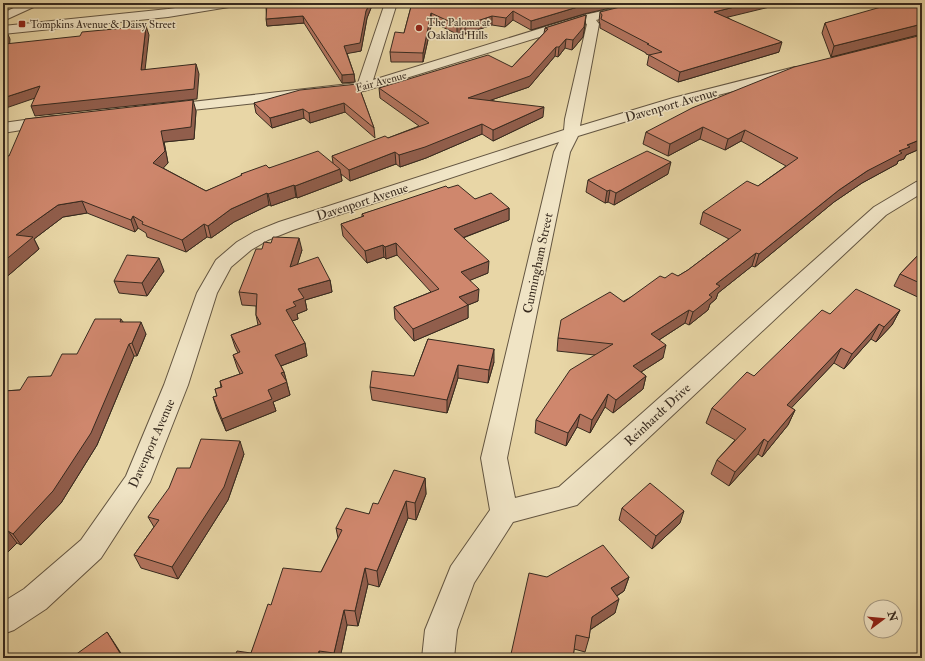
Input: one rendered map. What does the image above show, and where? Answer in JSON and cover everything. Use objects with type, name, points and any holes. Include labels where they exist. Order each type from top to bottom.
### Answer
[{"type":"street","points":[[3,17],[34,3]]},
{"type":"street","points":[[3,30],[168,13],[235,3]]},
{"type":"street","points":[[364,87],[391,3]]},
{"type":"street","name":"Fair Avenue","points":[[151,110],[364,87],[588,18],[654,3]]},
{"type":"street","name":"Cunningham Street","points":[[504,512],[494,458],[562,152],[572,133],[573,119],[593,24],[588,18]]},
{"type":"street","name":"Davenport Avenue","points":[[3,619],[35,599],[91,549],[137,482],[176,385],[207,293],[224,264],[244,246],[261,236],[286,226],[572,133],[678,101],[815,66]]},
{"type":"street","points":[[3,128],[63,120]]},
{"type":"street","name":"Reinhardt Drive","points":[[504,512],[567,497],[880,211],[922,186]]},
{"type":"street","points":[[438,658],[441,630],[462,576],[504,512]]},
{"type":"building","points":[[267,3],[370,3],[366,11],[360,43],[344,46],[354,74],[342,75],[303,16],[266,19]]},
{"type":"building","points":[[412,3],[591,3],[531,21],[513,11],[506,18],[492,16],[465,25],[461,23],[457,25],[431,13],[423,53],[390,52],[395,32],[404,33]]},
{"type":"building","points":[[636,3],[751,3],[714,12],[782,42],[680,72],[649,55],[662,52],[601,19],[602,15],[600,12]]},
{"type":"building","points":[[895,3],[922,3],[922,24],[834,46],[825,23]]},
{"type":"building","points":[[586,15],[584,27],[573,40],[566,39],[559,47],[556,47],[530,76],[468,98],[544,107],[493,130],[482,124],[425,147],[399,155],[395,152],[349,170],[332,156],[385,136],[388,138],[429,123],[379,88],[488,55],[512,67],[548,29],[545,28]]},
{"type":"building","points":[[146,26],[141,70],[196,64],[194,89],[31,106],[40,86],[3,98],[3,31],[6,30],[5,44],[80,36],[82,32]]},
{"type":"building","points":[[922,35],[922,139],[907,145],[910,147],[899,151],[902,153],[867,171],[839,190],[759,254],[756,253],[716,284],[720,286],[709,295],[712,297],[693,312],[689,310],[651,334],[666,345],[633,366],[646,376],[616,400],[608,394],[592,420],[580,414],[568,433],[536,420],[570,370],[613,344],[558,338],[561,320],[610,292],[624,302],[660,276],[665,278],[672,273],[678,276],[688,270],[741,230],[703,212],[747,181],[758,186],[798,158],[745,130],[728,139],[703,127],[670,144],[646,132],[692,108],[794,67]]},
{"type":"building","points":[[358,84],[374,128],[344,103],[309,113],[303,109],[270,118],[254,103],[300,90]]},
{"type":"building","points":[[193,100],[191,127],[161,131],[165,151],[153,163],[206,191],[242,175],[241,174],[266,165],[269,168],[318,151],[340,169],[295,186],[294,185],[268,194],[267,193],[231,209],[208,226],[204,224],[182,240],[142,224],[143,222],[133,216],[131,220],[82,201],[58,205],[16,235],[33,237],[3,262],[3,156],[9,156],[25,119]]},
{"type":"building","points":[[647,151],[671,162],[616,193],[610,190],[607,191],[588,180]]},
{"type":"building","points":[[458,185],[475,199],[491,193],[509,208],[454,229],[489,261],[461,272],[479,289],[459,297],[468,305],[413,329],[394,307],[439,289],[396,243],[385,247],[383,245],[365,251],[341,224],[364,216],[362,214],[446,186],[448,188]]},
{"type":"building","points":[[273,237],[299,238],[290,267],[318,257],[330,280],[298,289],[304,298],[293,302],[296,306],[286,310],[305,343],[275,355],[284,372],[281,373],[287,382],[268,390],[272,399],[222,419],[213,397],[217,396],[215,389],[222,387],[220,381],[243,373],[233,355],[240,352],[231,335],[261,324],[256,315],[257,294],[239,292],[256,249],[262,249],[264,242],[271,243]]},
{"type":"building","points":[[922,251],[922,284],[900,274]]},
{"type":"building","points":[[127,255],[159,258],[142,283],[114,281]]},
{"type":"building","points":[[856,289],[900,310],[884,327],[879,324],[852,354],[841,348],[787,405],[795,410],[768,442],[764,439],[735,472],[717,460],[746,429],[712,408],[747,372],[754,376],[822,310],[830,314]]},
{"type":"building","points":[[95,319],[121,319],[120,322],[141,322],[132,343],[129,344],[91,433],[53,491],[13,534],[8,531],[3,537],[3,391],[20,390],[28,377],[51,376],[62,354],[77,354]]},
{"type":"building","points":[[428,339],[494,349],[489,370],[458,365],[447,400],[370,387],[372,371],[414,376]]},
{"type":"building","points":[[201,439],[240,441],[224,487],[172,567],[134,555],[159,520],[148,517],[169,488],[177,468],[190,468]]},
{"type":"building","points":[[394,470],[425,478],[415,503],[406,501],[377,571],[365,568],[355,611],[344,610],[334,653],[319,651],[317,658],[234,658],[237,651],[251,653],[268,604],[271,605],[283,568],[321,572],[342,530],[336,528],[346,508],[369,514],[373,503],[378,504]]},
{"type":"building","points":[[650,483],[684,511],[656,536],[622,508]]},
{"type":"building","points":[[603,545],[629,577],[611,588],[619,599],[592,617],[589,638],[576,635],[573,658],[516,658],[517,655],[511,654],[529,573],[547,577]]},
{"type":"building","points":[[107,632],[123,658],[71,658]]},
{"type":"place","name":"Tompkins Avenue & Daisy Street","points":[[22,24]]},
{"type":"place","name":"The Paloma at Oakland Hills","points":[[419,28]]}]
